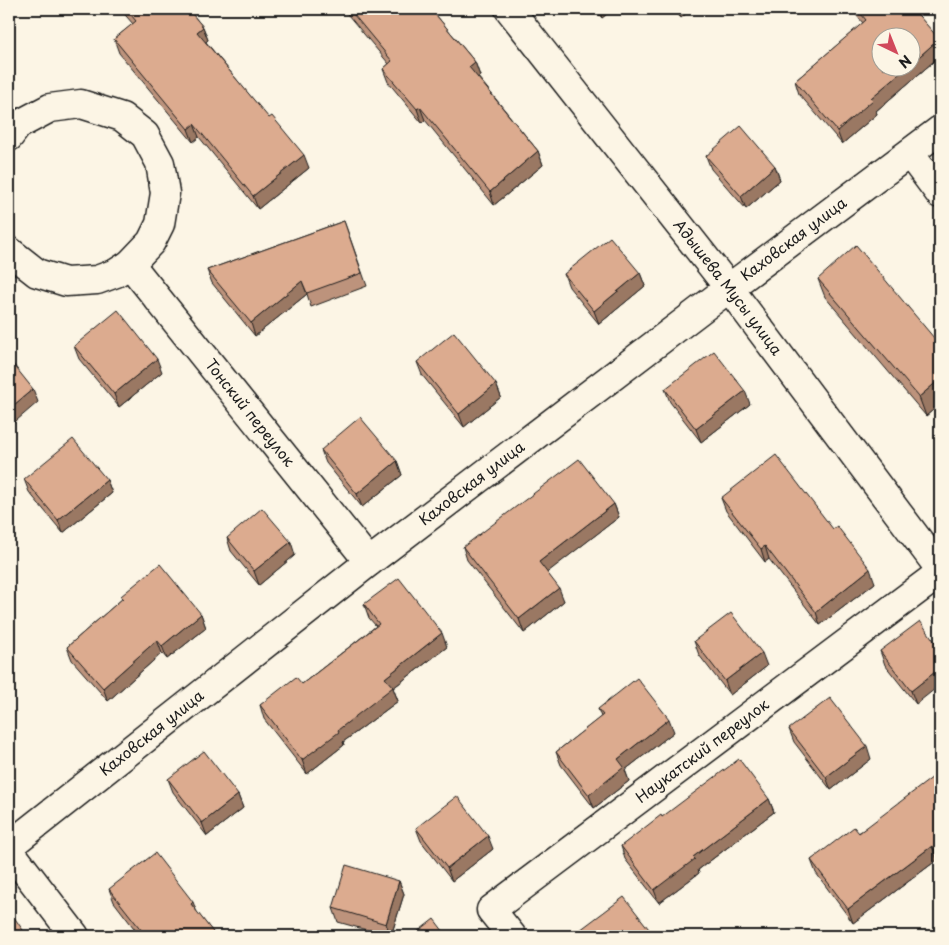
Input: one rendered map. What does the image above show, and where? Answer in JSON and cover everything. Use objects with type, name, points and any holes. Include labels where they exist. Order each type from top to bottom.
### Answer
[{"type":"street","name":"Адышева Мусы улица","points":[[509,9],[729,288],[940,571]]},
{"type":"street","points":[[9,137],[18,125],[50,108],[81,104],[122,116],[144,135],[160,163],[165,194],[160,224],[151,242],[130,264],[116,273],[97,280],[66,282],[36,273],[9,251]]},
{"type":"street","name":"Каховская улица","points":[[9,846],[369,562],[940,130]]},
{"type":"street","points":[[910,154],[940,194]]},
{"type":"street","name":"Тонский переулок","points":[[130,264],[369,562]]},
{"type":"street","name":"Наукатский переулок","points":[[512,936],[492,910],[940,571]]},
{"type":"street","points":[[9,850],[75,936]]},
{"type":"building","points":[[126,9],[188,9],[203,27],[197,32],[269,118],[272,116],[304,155],[253,196],[194,124],[188,129],[114,39],[136,21]]},
{"type":"building","points":[[349,9],[431,9],[475,62],[469,67],[538,151],[490,192],[420,107],[417,109],[383,69],[392,61]]},
{"type":"building","points":[[857,9],[913,9],[939,39],[922,54],[922,28],[872,28],[872,78],[894,78],[871,98],[873,100],[837,131],[795,81],[866,20]]},
{"type":"building","points":[[741,126],[775,166],[741,196],[706,156]]},
{"type":"building","points":[[344,221],[362,273],[307,293],[302,281],[251,323],[207,270]]},
{"type":"building","points":[[610,237],[640,273],[594,311],[564,274]]},
{"type":"building","points":[[856,245],[940,345],[940,379],[919,397],[818,279]]},
{"type":"building","points":[[118,310],[157,359],[114,394],[74,346]]},
{"type":"building","points":[[454,332],[496,384],[459,414],[417,362]]},
{"type":"building","points":[[714,351],[745,391],[696,429],[665,389]]},
{"type":"building","points":[[9,359],[33,389],[9,409]]},
{"type":"building","points":[[360,417],[397,461],[357,494],[321,450]]},
{"type":"building","points":[[73,439],[107,480],[58,520],[24,479]]},
{"type":"building","points":[[776,455],[833,529],[837,526],[870,569],[816,612],[765,546],[761,549],[721,498]]},
{"type":"building","points":[[579,459],[614,504],[539,562],[559,588],[519,619],[463,547]]},
{"type":"building","points":[[262,508],[291,542],[254,571],[227,538]]},
{"type":"building","points":[[160,564],[201,614],[162,646],[157,640],[103,688],[67,647],[123,598],[121,596]]},
{"type":"building","points":[[399,578],[442,633],[385,678],[393,687],[302,760],[260,705],[296,677],[302,684],[379,624],[364,604]]},
{"type":"building","points":[[731,613],[762,653],[725,681],[694,641]]},
{"type":"building","points":[[920,621],[940,649],[940,668],[911,691],[880,651]]},
{"type":"building","points":[[637,678],[669,719],[618,759],[624,767],[589,795],[556,752],[603,715],[598,709]]},
{"type":"building","points":[[830,698],[867,746],[826,777],[789,729]]},
{"type":"building","points":[[204,751],[238,795],[202,823],[168,779]]},
{"type":"building","points":[[739,759],[769,799],[693,857],[695,859],[654,890],[621,846]]},
{"type":"building","points":[[933,777],[940,786],[940,855],[932,846],[848,909],[811,860],[854,827],[859,833]]},
{"type":"building","points":[[457,796],[488,836],[447,868],[416,828]]},
{"type":"building","points":[[155,853],[193,902],[191,904],[216,936],[146,936],[109,889]]},
{"type":"building","points":[[346,865],[399,881],[386,924],[333,908]]},
{"type":"building","points":[[624,897],[652,933],[648,936],[578,936],[576,933]]},
{"type":"building","points":[[9,910],[27,936],[9,936]]},
{"type":"building","points":[[434,919],[447,936],[412,936]]}]
